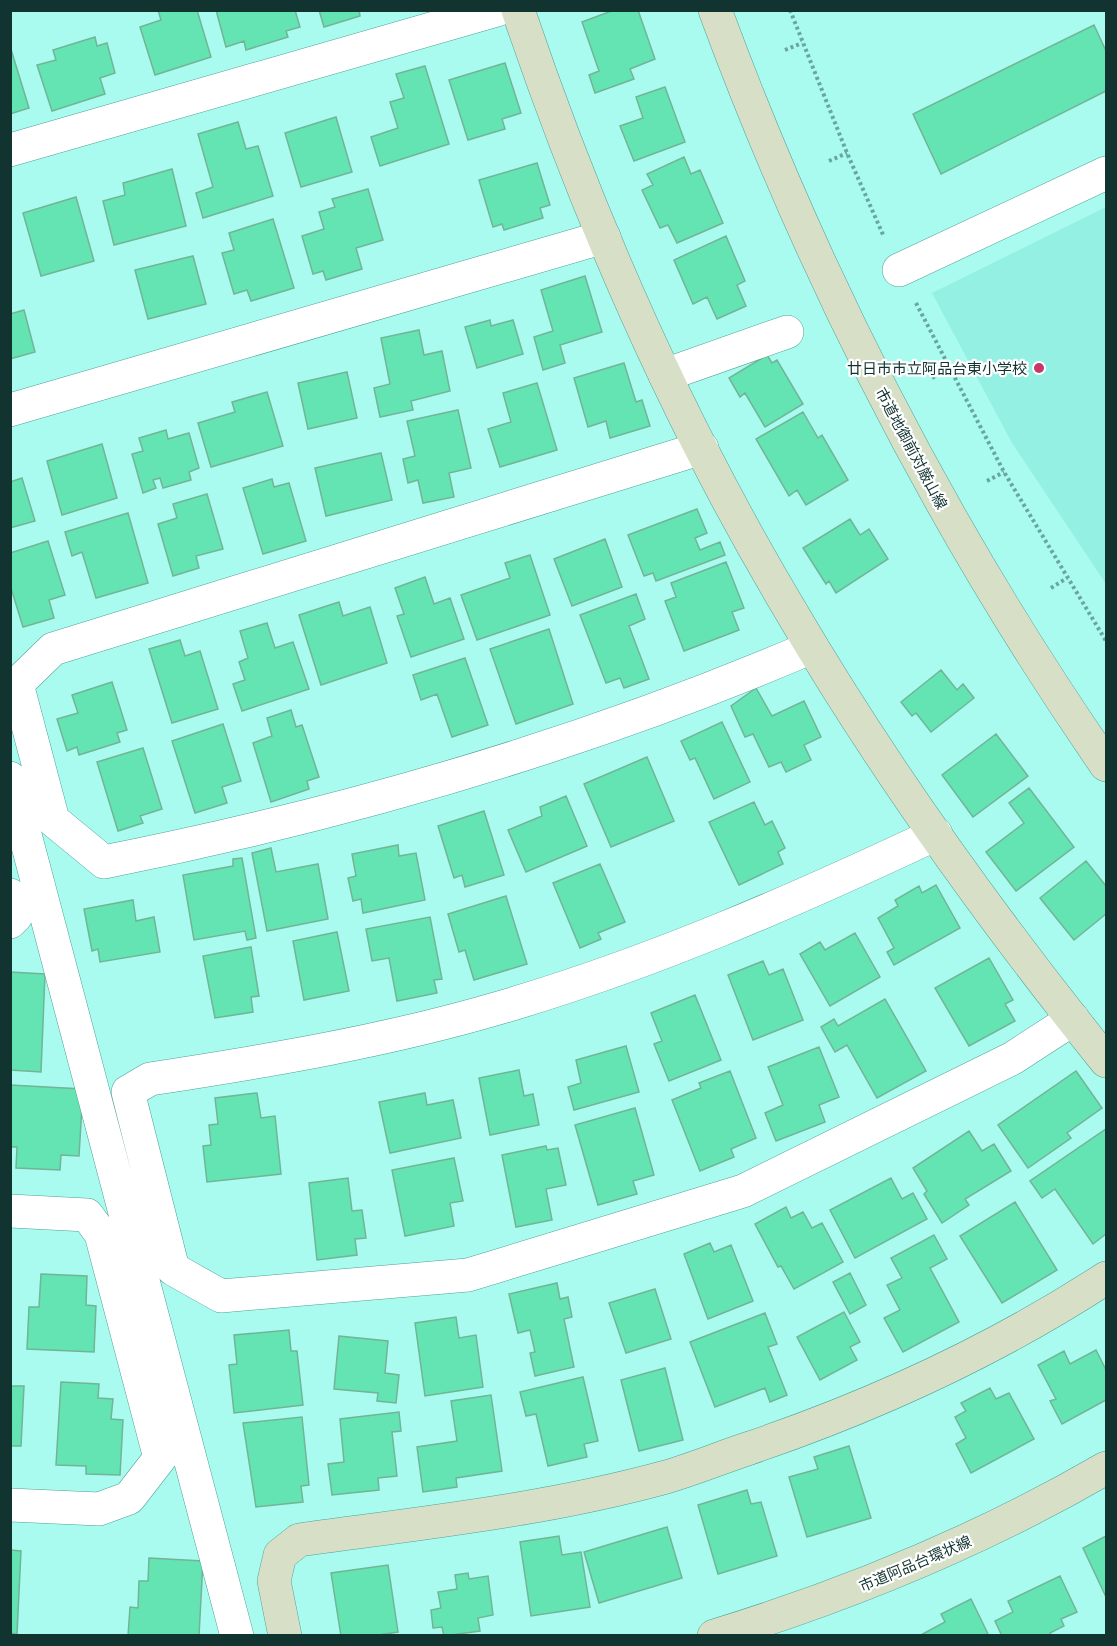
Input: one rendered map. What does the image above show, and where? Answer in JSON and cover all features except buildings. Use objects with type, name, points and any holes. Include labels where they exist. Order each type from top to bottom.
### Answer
[{"type":"street","points":[[10,150],[497,10]]},
{"type":"street","points":[[518,10],[548,97],[604,237],[665,375],[765,566],[812,647],[936,834],[1073,1019],[1107,1061]]},
{"type":"street","name":"市道地御前対厳山線","points":[[715,10],[795,212],[906,439],[988,583],[1107,765]]},
{"type":"street","points":[[899,270],[1107,172]]},
{"type":"street","points":[[10,410],[604,237]]},
{"type":"street","points":[[665,375],[787,332]]},
{"type":"street","points":[[702,448],[53,649],[17,684],[53,820],[104,862],[222,837],[313,815],[514,756],[668,703],[812,647]]},
{"type":"street","points":[[10,778],[237,1635]]},
{"type":"street","points":[[936,834],[766,913],[591,979],[456,1019],[320,1051],[150,1079],[128,1092],[173,1269],[221,1296],[468,1275],[743,1191],[1013,1058],[1073,1019]]},
{"type":"street","points":[[10,895],[16,916],[10,922]]},
{"type":"street","points":[[10,1211],[87,1215],[101,1234],[160,1458],[129,1498],[99,1509],[10,1504]]},
{"type":"street","points":[[285,1635],[274,1581],[280,1555],[299,1539],[517,1510],[666,1477],[814,1427],[955,1366],[1046,1317],[1107,1278]]},
{"type":"street","name":"市道阿品台環状線","points":[[714,1635],[836,1596],[932,1557],[1004,1523],[1107,1468]]},
{"type":"path","points":[[790,10],[847,153],[899,270],[1004,472],[1107,640]]},
{"type":"path","points":[[785,50],[802,44]]},
{"type":"path","points":[[829,161],[847,153]]},
{"type":"path","points":[[932,378],[949,369]]},
{"type":"path","points":[[987,481],[1004,472]]},
{"type":"path","points":[[1051,588],[1067,578]]},
{"type":"shaded area","name":"廿日市市立阿品台東小学校","points":[[1106,207],[1106,584],[1012,443],[932,293]]},
{"type":"place","name":"廿日市市立阿品台東小学校","points":[[1039,368]]}]
